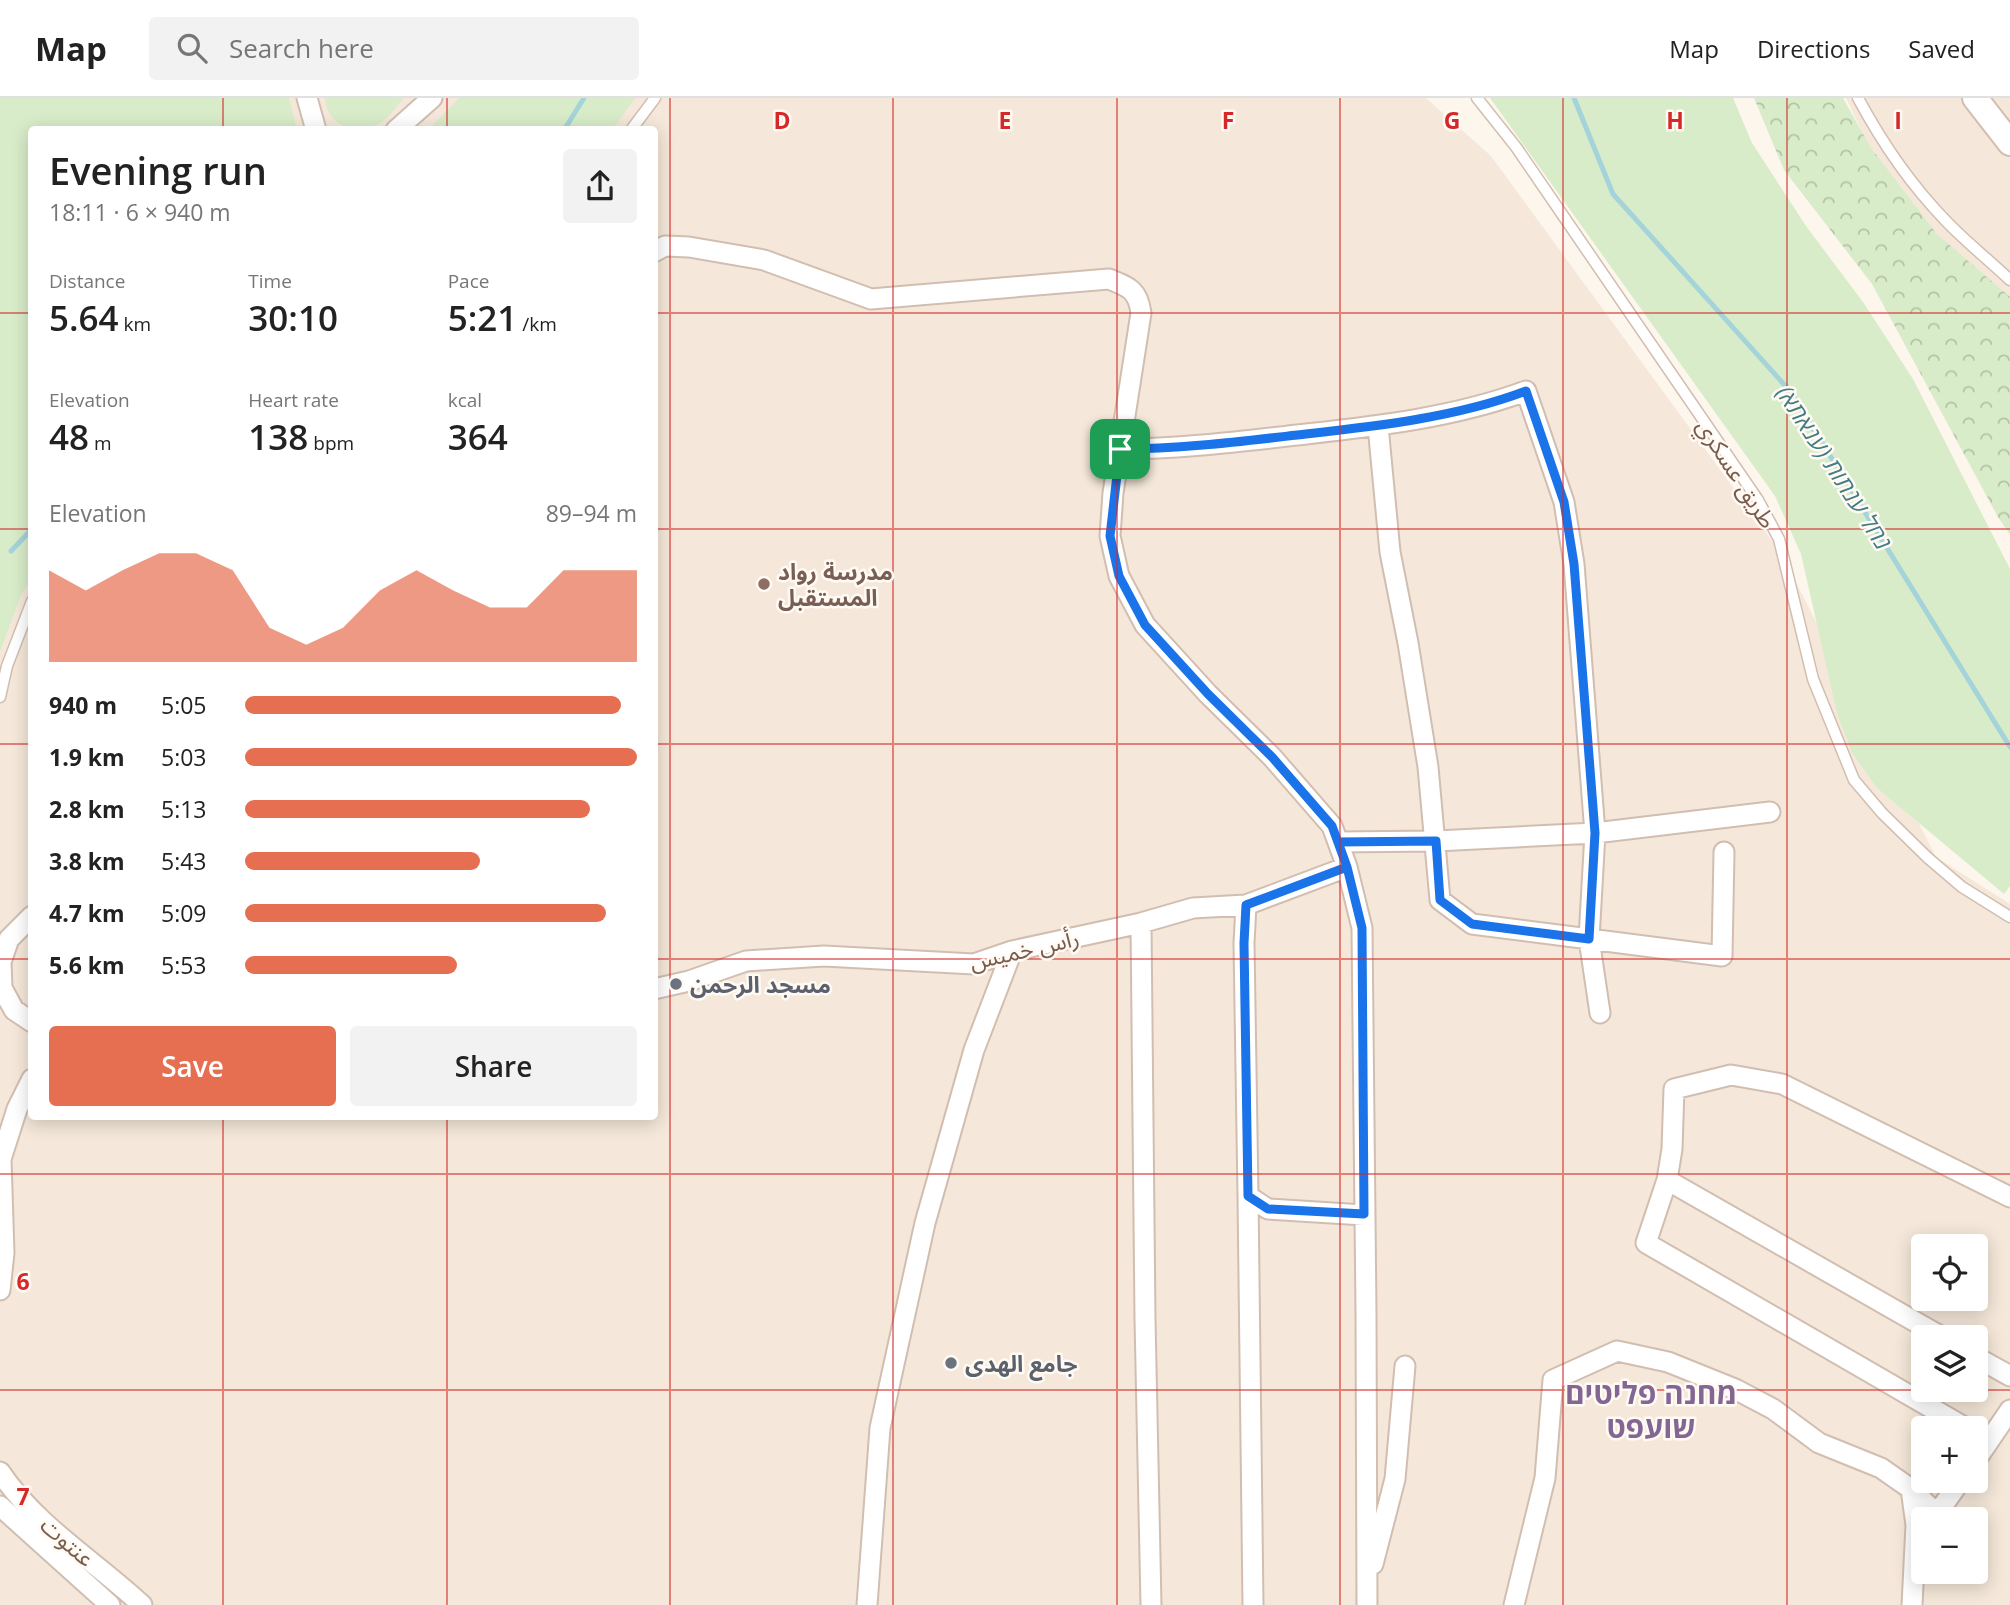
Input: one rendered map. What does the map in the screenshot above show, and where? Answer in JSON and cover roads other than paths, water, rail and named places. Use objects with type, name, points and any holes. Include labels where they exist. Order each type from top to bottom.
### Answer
[{"type":"street","points":[[306,98],[315,126]]},
{"type":"street","points":[[1975,98],[2010,144]]},
{"type":"street","points":[[401,126],[427,103]]},
{"type":"street","points":[[412,126],[427,103]]},
{"type":"street","points":[[658,250],[665,246],[689,247],[764,260],[871,299],[1110,279],[1128,286],[1139,299],[1141,313],[1110,536],[1119,576],[1145,625],[1208,694],[1272,757],[1332,826],[1347,867],[1362,928],[1366,1599]]},
{"type":"street","points":[[1120,449],[1240,442],[1378,426],[1498,402],[1526,391],[1564,502],[1574,564],[1595,833],[1589,939],[1600,1013]]},
{"type":"street","points":[[1378,426],[1390,552],[1428,767],[1440,900],[1472,924],[1722,956],[1724,852]]},
{"type":"street","points":[[1338,842],[1436,841],[1595,833],[1770,812]]},
{"type":"street","name":"رأس خميس","points":[[658,988],[689,981],[746,961],[824,956],[974,964],[1012,951],[1141,923],[1193,908],[1246,905],[1347,867]]},
{"type":"street","points":[[1246,905],[1244,943],[1253,1605]]},
{"type":"street","points":[[28,920],[9,939],[1,962],[2,988],[14,1010],[28,1019]]},
{"type":"street","points":[[1141,923],[1151,1605]]},
{"type":"street","points":[[867,1605],[880,1428],[925,1223],[974,1050],[1012,951]]},
{"type":"street","points":[[1945,1416],[1646,1243],[1667,1180],[1672,1149],[1674,1089],[1731,1075],[1782,1084],[2010,1197]]},
{"type":"street","points":[[0,1290],[4,1253],[1,1159],[17,1109],[28,1087]]},
{"type":"street","points":[[1667,1180],[1921,1325]]},
{"type":"street","points":[[1248,1196],[1268,1209],[1364,1214]]},
{"type":"street","points":[[1514,1605],[1545,1478],[1553,1380],[1617,1351],[1668,1362],[1735,1390],[1773,1409],[1819,1443],[1881,1468],[1911,1489]]},
{"type":"street","points":[[1988,1364],[2010,1376]]},
{"type":"street","points":[[1366,1599],[1395,1479],[1405,1366]]},
{"type":"street","points":[[1988,1432],[2010,1410]]},
{"type":"street","name":"عنتوت","points":[[0,1472],[15,1494],[142,1605]]},
{"type":"street","points":[[1912,1493],[1916,1525],[1912,1605]]},
{"type":"street","points":[[1915,1493],[1934,1511],[1939,1511],[1952,1493]]},
{"type":"street","points":[[0,1506],[110,1605]]},
{"type":"lane","points":[[634,126],[655,98]]},
{"type":"lane","name":"طريق عسكري","points":[[1477,98],[1516,147],[1758,500],[1779,539],[1812,678],[1854,780],[1882,813],[1928,858],[1962,887],[2010,917]]},
{"type":"lane","points":[[1858,98],[1923,194],[1946,221],[2010,280]]},
{"type":"lane","points":[[0,697],[7,666],[28,611]]},
{"type":"waterway","points":[[566,126],[584,98]]},
{"type":"waterway","name":"נחל ענתות (ענאתא)","points":[[1574,98],[1613,194],[1790,391],[2010,747]]},
{"type":"waterway","points":[[11,551],[28,533]]},
{"type":"place","name":"مدرسة رواد المستقبل","points":[[764,584]]},
{"type":"place","name":"مسجد الرحمن","points":[[676,984]]},
{"type":"place","name":"جامع الهدى","points":[[951,1363]]},
{"type":"district","name":"מחנה פליטים שועפט","points":[[1651,1409]]}]
